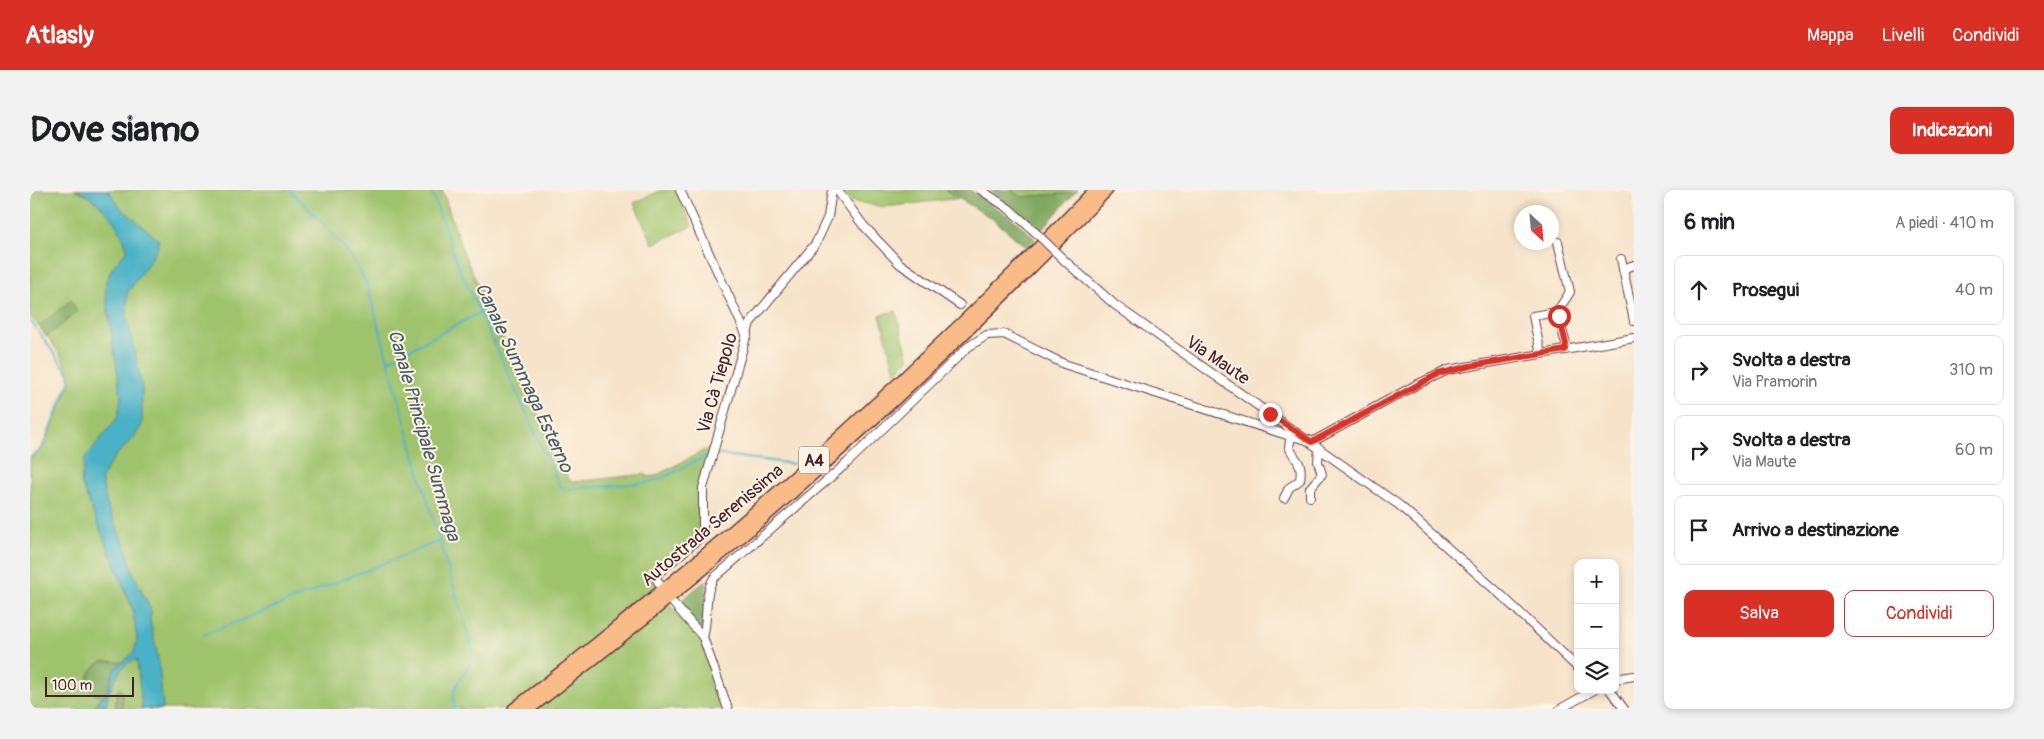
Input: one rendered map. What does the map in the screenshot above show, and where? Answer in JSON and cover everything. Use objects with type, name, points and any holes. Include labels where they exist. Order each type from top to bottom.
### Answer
[{"type":"highway","name":"Autostrada Serenissima","points":[[514,709],[672,583],[793,479],[925,359],[1095,190]]},
{"type":"highway","name":"Autostrada Serenissima","points":[[529,709],[680,588],[803,482],[931,365],[1107,190]]},
{"type":"street","points":[[680,190],[747,336]]},
{"type":"street","name":"Via Cà Tiepolo","points":[[660,585],[656,576],[696,542],[705,530],[703,488],[747,336],[755,316],[816,243],[828,217],[832,190]]},
{"type":"street","points":[[837,190],[863,226],[900,264],[960,305]]},
{"type":"street","name":"Via Maute","points":[[981,190],[1008,208],[1110,301],[1399,505],[1500,594],[1574,664]]},
{"type":"street","points":[[1540,354],[1533,316],[1557,312],[1570,292],[1559,246]]},
{"type":"street","points":[[1621,259],[1634,320]]},
{"type":"street","points":[[1623,269],[1634,265]]},
{"type":"street","points":[[1557,312],[1566,344],[1565,350]]},
{"type":"street","points":[[703,636],[706,626],[710,585],[714,578],[847,463],[968,347],[987,335],[1004,334],[1064,364],[1313,443],[1438,374],[1470,366],[1634,338]]},
{"type":"street","points":[[1266,429],[1270,414]]},
{"type":"street","points":[[1284,498],[1289,488],[1300,480],[1302,470],[1298,458],[1290,450],[1290,436]]},
{"type":"street","points":[[1310,496],[1310,488],[1322,474],[1313,443]]},
{"type":"street","points":[[674,604],[703,636],[728,709]]},
{"type":"street","points":[[1619,678],[1634,676]]},
{"type":"street","points":[[1560,709],[1587,694]]},
{"type":"street","points":[[1613,694],[1624,709]]},
{"type":"green space","points":[[30,190],[442,190],[463,252],[568,479],[573,482],[646,474],[647,477],[655,476],[711,447],[697,493],[698,537],[649,576],[683,623],[702,643],[726,709],[30,709],[30,459],[42,450],[71,382],[66,366],[55,347],[30,317]]},
{"type":"green space","points":[[662,190],[675,190],[692,226],[653,244],[634,203]]},
{"type":"green space","points":[[841,190],[945,190],[961,198],[885,207],[849,201]]},
{"type":"green space","points":[[945,190],[969,190],[973,192],[1017,222],[1035,239],[1026,247],[993,219]]},
{"type":"green space","points":[[990,190],[1010,190],[1021,197],[1074,193],[1039,233],[1022,214]]},
{"type":"green space","points":[[1010,190],[1078,190],[1074,193],[1021,197]]},
{"type":"green space","points":[[71,300],[77,312],[46,337],[39,326]]},
{"type":"green space","points":[[896,311],[909,360],[895,372],[880,315]]},
{"type":"green space","points":[[705,581],[707,583],[702,628],[700,629],[678,606],[678,603]]},
{"type":"green space","points":[[103,661],[123,662],[114,670],[106,695],[100,699],[89,688],[88,679],[90,672]]},
{"type":"green space","points":[[120,688],[123,693],[122,709],[115,709],[117,692]]},
{"type":"water","points":[[76,190],[108,190],[120,207],[159,240],[157,250],[127,294],[127,316],[142,388],[142,425],[133,439],[116,455],[101,478],[107,505],[128,553],[132,570],[151,611],[150,620],[159,663],[163,709],[142,709],[137,660],[125,666],[119,672],[111,687],[105,709],[103,709],[103,704],[100,703],[94,709],[97,701],[106,695],[114,670],[134,652],[137,640],[133,610],[81,483],[85,458],[118,417],[121,397],[106,298],[106,281],[113,267],[127,250],[120,232],[108,214],[85,194]]},
{"type":"waterway","name":"Canale Principale Summaga","points":[[290,190],[344,248],[368,288],[421,479],[469,637],[472,653],[471,660],[454,692],[455,709]]},
{"type":"waterway","name":"Canale Summaga Esterno","points":[[431,190],[456,261],[560,486],[566,489],[645,483],[662,478],[708,455]]},
{"type":"waterway","points":[[388,361],[479,313]]},
{"type":"waterway","points":[[30,320],[69,374],[69,382],[42,448],[30,457]]},
{"type":"waterway","name":"Canale Summaga Esterno","points":[[716,454],[794,464]]},
{"type":"waterway","points":[[204,635],[440,541]]},
{"type":"route","points":[[1270,414],[1312,442],[1416,385],[1448,370],[1565,350],[1566,344],[1559,316]]}]
